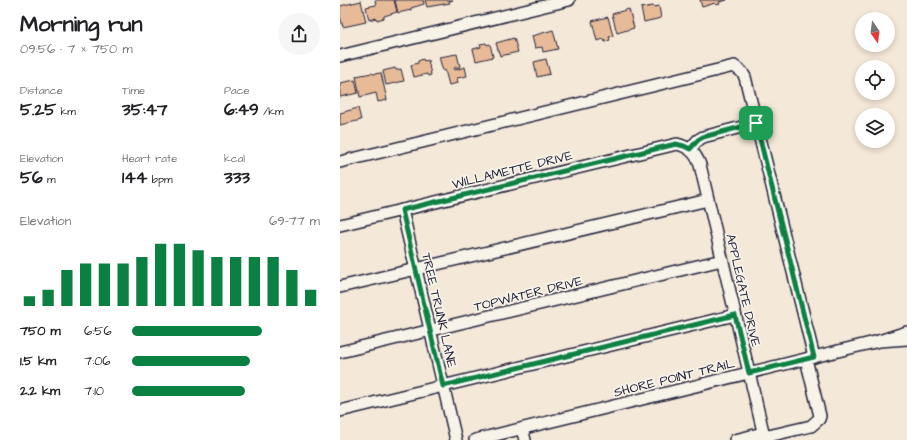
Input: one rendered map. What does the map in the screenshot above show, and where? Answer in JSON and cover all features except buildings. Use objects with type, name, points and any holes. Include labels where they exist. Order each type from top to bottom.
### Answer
[{"type":"street","points":[[340,56],[569,0]]},
{"type":"street","points":[[340,162],[734,66],[742,72],[745,77],[810,358],[820,416],[819,419],[811,426],[764,437],[735,440]]},
{"type":"street","points":[[690,149],[703,137],[756,123]]},
{"type":"street","name":"WILLAMETTE DRIVE","points":[[340,225],[676,144],[690,149]]},
{"type":"street","name":"APPLEGATE DRIVE","points":[[690,149],[700,165],[764,437]]},
{"type":"street","points":[[340,287],[708,200]]},
{"type":"street","name":"TREE TRUNK LANE","points":[[402,210],[456,440]]},
{"type":"street","name":"TOPWATER DRIVE","points":[[340,352],[722,260]]},
{"type":"street","points":[[340,411],[735,315]]},
{"type":"street","name":"SHORE POINT TRAIL","points":[[475,440],[879,341],[907,332]]},
{"type":"street","name":"SHORE POINT TRAIL","points":[[879,341],[907,339]]},
{"type":"street","points":[[522,428],[525,440]]},
{"type":"route","points":[[756,123],[814,357],[749,373],[735,315],[443,386],[402,210],[676,144],[690,149],[703,137],[756,123]]}]
